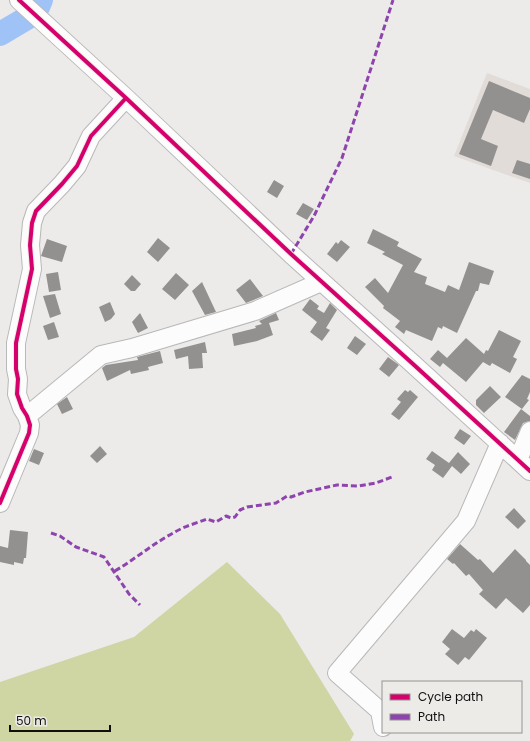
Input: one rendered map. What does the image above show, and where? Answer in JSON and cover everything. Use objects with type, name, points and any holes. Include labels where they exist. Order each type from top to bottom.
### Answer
[{"type":"street","points":[[19,0],[126,98],[291,254],[524,466]]},
{"type":"street","points":[[0,503],[30,433],[30,425],[27,416],[22,408],[17,394],[18,379],[16,369],[16,343],[32,269],[30,245],[32,223],[36,211],[77,166],[91,136],[126,98]]},
{"type":"street","points":[[27,416],[101,355],[132,348],[255,311],[322,282]]},
{"type":"street","points":[[524,466],[530,431]]},
{"type":"street","points":[[382,722],[380,711],[337,673],[466,521],[500,443]]},
{"type":"shaded area","points":[[487,73],[530,89],[530,183],[454,156]]},
{"type":"green space","points":[[227,562],[280,614],[354,734],[350,741],[0,741],[0,682],[134,637]]},
{"type":"building","points":[[489,81],[530,98],[530,109],[524,123],[493,110],[481,139],[498,146],[491,166],[459,154]]},
{"type":"building","points":[[517,160],[530,164],[530,179],[512,173]]},
{"type":"building","points":[[274,180],[284,186],[277,198],[267,192]]},
{"type":"building","points":[[303,203],[314,209],[307,220],[296,214]]},
{"type":"building","points":[[373,229],[399,242],[397,246],[422,259],[414,272],[427,277],[425,284],[445,292],[448,285],[459,290],[469,262],[494,271],[489,285],[480,283],[478,291],[476,291],[457,333],[443,326],[442,329],[438,327],[432,341],[406,330],[404,334],[395,327],[400,321],[383,308],[384,306],[365,287],[375,278],[388,293],[403,265],[382,254],[385,252],[367,243]]},
{"type":"building","points":[[158,238],[170,248],[158,262],[147,252]]},
{"type":"building","points":[[47,239],[67,246],[62,262],[41,256]]},
{"type":"building","points":[[341,240],[350,247],[337,262],[327,254],[336,242],[338,244]]},
{"type":"building","points":[[58,272],[61,290],[49,292],[46,274]]},
{"type":"building","points":[[176,273],[189,285],[175,300],[162,289]]},
{"type":"building","points":[[132,275],[141,284],[135,291],[131,291],[124,284]]},
{"type":"building","points":[[250,279],[263,296],[246,303],[236,290]]},
{"type":"building","points":[[202,282],[216,312],[205,315],[192,291]]},
{"type":"building","points":[[55,294],[61,314],[50,318],[43,296]]},
{"type":"building","points":[[310,299],[319,306],[317,309],[324,313],[330,303],[337,310],[326,328],[330,330],[322,341],[310,332],[317,322],[302,310]]},
{"type":"building","points":[[110,302],[115,314],[111,319],[105,322],[99,307]]},
{"type":"building","points":[[140,313],[148,328],[138,333],[132,322]]},
{"type":"building","points":[[276,313],[279,320],[269,323],[273,335],[257,341],[234,346],[232,334],[256,328],[255,326],[262,324],[259,321]]},
{"type":"building","points":[[54,322],[59,337],[48,340],[43,326]]},
{"type":"building","points":[[499,330],[521,341],[513,357],[517,359],[510,373],[492,363],[490,366],[483,362],[466,382],[443,363],[440,367],[430,359],[438,350],[447,358],[466,338],[484,354],[486,350],[488,351]]},
{"type":"building","points":[[355,336],[366,344],[357,355],[347,348]]},
{"type":"building","points":[[205,342],[207,353],[202,353],[203,368],[189,369],[188,356],[176,359],[174,350]]},
{"type":"building","points":[[160,351],[163,363],[148,367],[149,370],[131,374],[130,370],[107,381],[102,368],[106,365],[138,360],[137,357]]},
{"type":"building","points":[[388,357],[399,365],[389,377],[379,369]]},
{"type":"building","points":[[522,375],[530,379],[530,392],[527,399],[529,400],[522,409],[505,397]]},
{"type":"building","points":[[490,386],[501,397],[484,413],[476,405],[476,400]]},
{"type":"building","points":[[405,390],[408,392],[410,390],[418,397],[399,420],[391,414],[401,402],[397,399]]},
{"type":"building","points":[[67,397],[73,409],[62,414],[57,404]]},
{"type":"building","points":[[521,409],[530,416],[530,421],[523,423],[515,440],[504,432]]},
{"type":"building","points":[[460,429],[471,436],[464,445],[454,438]]},
{"type":"building","points":[[100,446],[107,454],[97,463],[90,456]]},
{"type":"building","points":[[34,449],[44,453],[39,465],[29,461]]},
{"type":"building","points":[[432,451],[449,463],[458,452],[470,464],[461,474],[452,466],[443,478],[432,470],[435,465],[426,459]]},
{"type":"building","points":[[514,508],[526,521],[518,529],[505,517]]},
{"type":"building","points":[[10,530],[28,532],[26,558],[24,558],[23,564],[14,562],[14,565],[0,562],[0,546],[8,548]]},
{"type":"building","points":[[460,544],[478,560],[480,559],[493,573],[515,549],[526,560],[530,565],[530,605],[523,613],[506,598],[496,609],[479,594],[483,590],[469,574],[466,576],[454,563],[453,564],[447,559]]},
{"type":"building","points":[[452,629],[464,638],[471,630],[474,632],[476,629],[487,638],[469,660],[465,657],[458,665],[445,654],[450,649],[442,642]]},
{"type":"waterway","points":[[38,7],[41,0]]},
{"type":"waterway","points":[[0,34],[27,18]]},
{"type":"marked path","points":[[291,254],[314,216],[342,158],[393,0]]},
{"type":"marked path","points":[[115,571],[167,536],[207,519],[216,522],[226,516],[231,518],[235,517],[240,510],[247,507],[276,503],[287,496],[291,497],[305,492],[337,485],[359,486],[376,483],[392,477]]},
{"type":"marked path","points":[[51,533],[60,536],[76,547],[104,557],[129,594],[140,605]]},
{"type":"cycle path","points":[[19,0],[126,98],[291,254],[530,471]]},
{"type":"cycle path","points":[[0,503],[29,433],[30,425],[17,394],[18,379],[16,369],[16,343],[32,269],[30,245],[32,223],[36,211],[77,166],[91,136],[126,98]]}]
